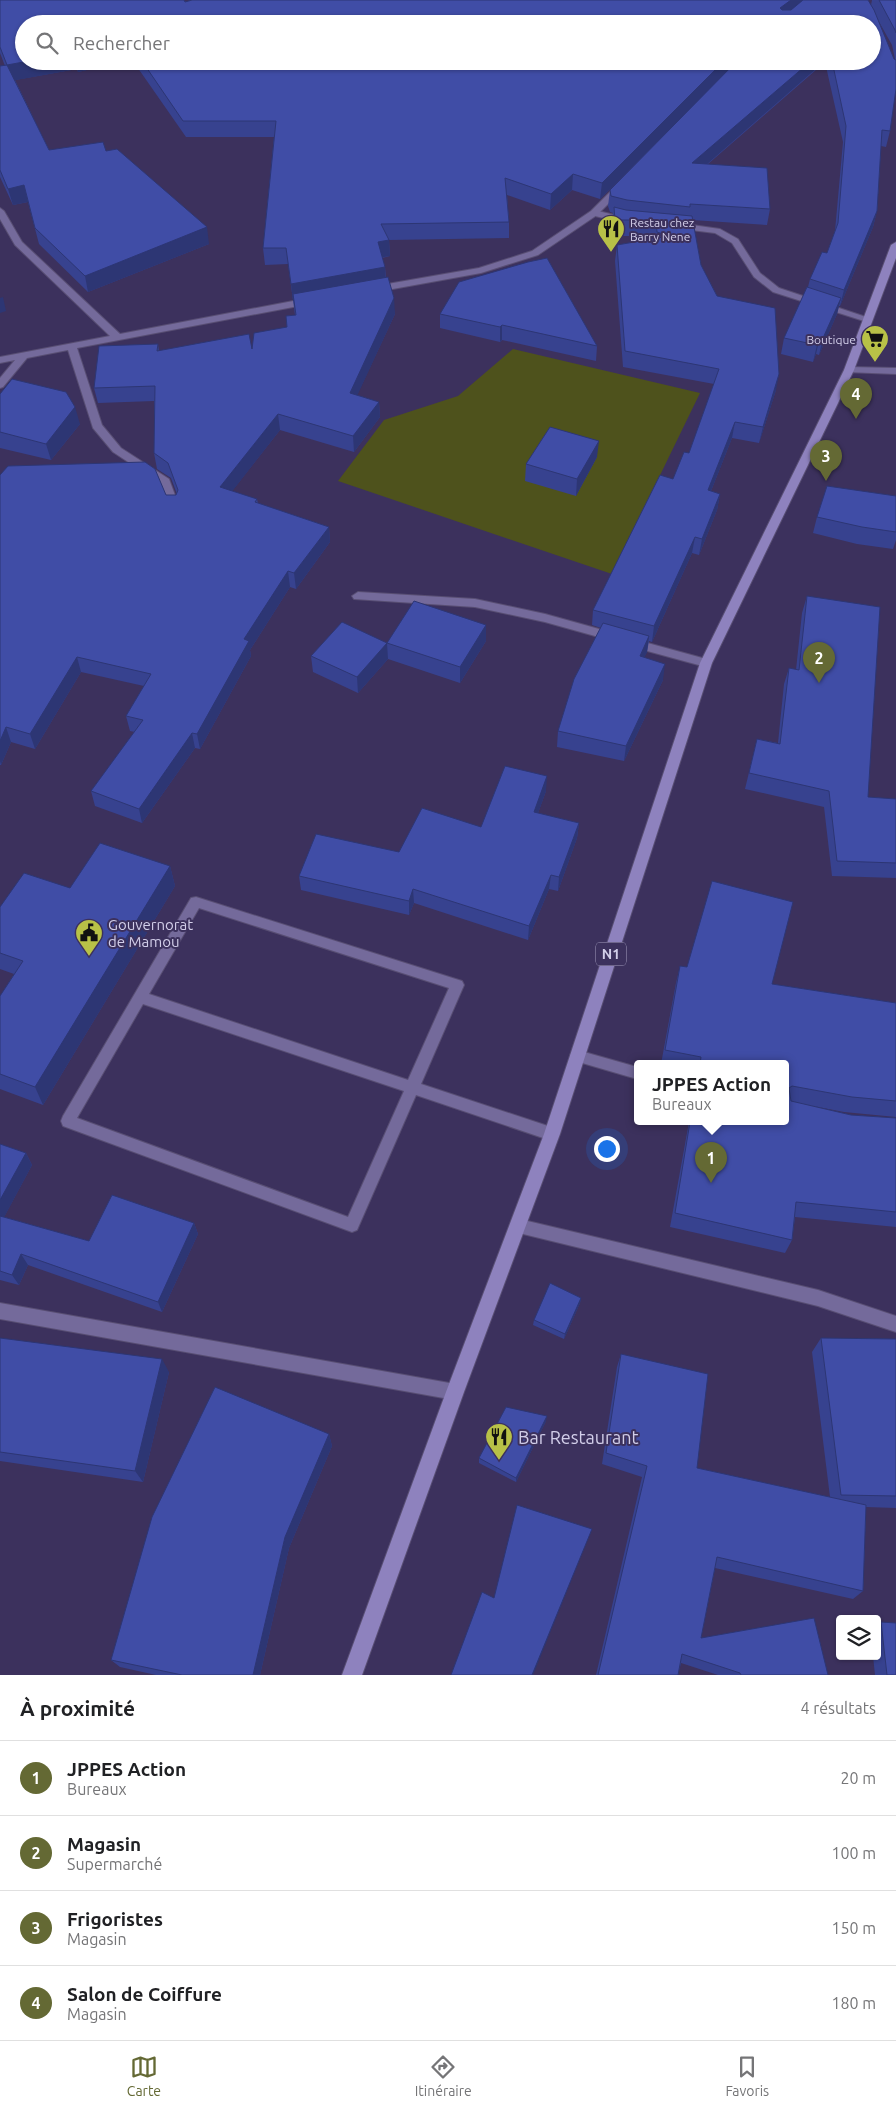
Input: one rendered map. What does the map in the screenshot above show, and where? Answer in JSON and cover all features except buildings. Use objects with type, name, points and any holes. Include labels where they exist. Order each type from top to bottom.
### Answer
[{"type":"highway","name":"N1","points":[[352,1675],[455,1392],[552,1134],[706,663],[849,370],[896,245]]},
{"type":"street","points":[[366,291],[482,270],[535,253],[594,214],[628,179]]},
{"type":"street","points":[[0,211],[18,243],[118,337]]},
{"type":"street","points":[[594,214],[634,222]]},
{"type":"street","points":[[664,224],[717,230],[735,242],[757,274],[776,290],[867,319]]},
{"type":"street","points":[[0,360],[319,300]]},
{"type":"street","points":[[71,346],[97,426],[118,450],[165,481],[174,506]]},
{"type":"street","points":[[0,385],[24,355]]},
{"type":"street","points":[[849,370],[896,371]]},
{"type":"street","points":[[358,596],[475,603],[545,618],[706,663]]},
{"type":"street","points":[[196,902],[457,985],[352,1225],[68,1121],[139,998],[196,902]]},
{"type":"street","points":[[139,998],[552,1134]]},
{"type":"street","points":[[577,1056],[634,1072]]},
{"type":"street","points":[[518,1226],[818,1298],[896,1324]]},
{"type":"street","points":[[0,1311],[455,1392]]},
{"type":"green space","points":[[513,349],[700,393],[612,574],[338,481],[384,420],[458,396]]},
{"type":"place","name":"Restau chez Barry Nene","points":[[611,253]]},
{"type":"place","name":"Boutique","points":[[875,363]]},
{"type":"place","name":"Salon de Coiffure","points":[[856,419]]},
{"type":"place","name":"Frigoristes","points":[[826,481]]},
{"type":"place","name":"Magasin","points":[[819,683]]},
{"type":"place","name":"Gouvernorat de Mamou","points":[[89,957]]},
{"type":"place","name":"JPPES Action","points":[[711,1183]]},
{"type":"place","name":"Bar Restaurant","points":[[499,1461]]}]
